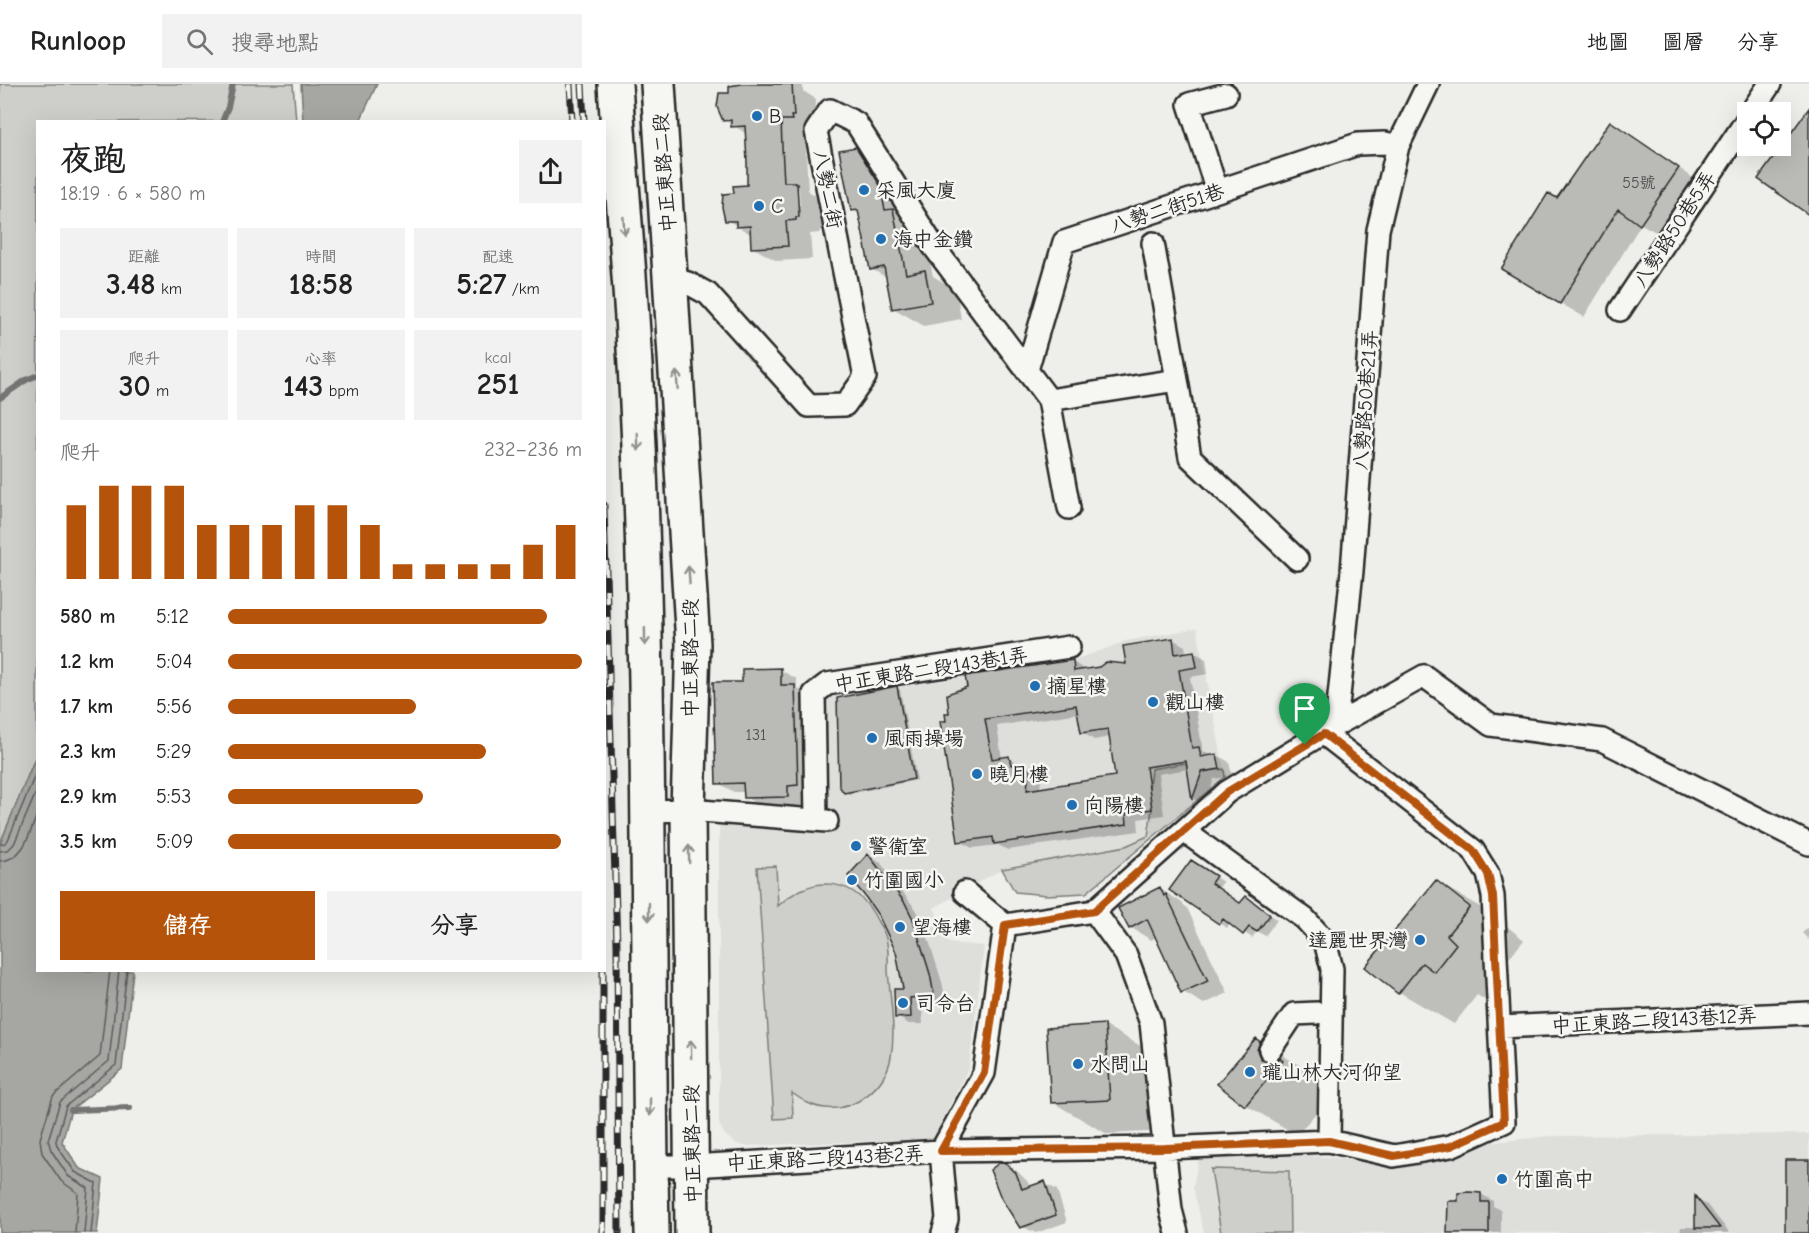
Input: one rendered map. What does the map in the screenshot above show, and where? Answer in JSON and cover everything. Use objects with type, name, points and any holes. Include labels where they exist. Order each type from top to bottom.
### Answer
[{"type":"main road","name":"中正東路二段","points":[[615,84],[636,382],[644,601],[649,811],[651,1233]]},
{"type":"main road","name":"中正東路二段","points":[[658,84],[693,644],[688,810],[692,1233]]},
{"type":"street","name":"八勢路50巷21弄","points":[[1330,729],[1353,560],[1378,230],[1398,146],[1428,84]]},
{"type":"street","points":[[1758,102],[1770,84]]},
{"type":"street","points":[[1217,191],[1189,104],[1227,94]]},
{"type":"street","name":"八勢二街","points":[[670,278],[688,283],[708,294],[809,406],[845,405],[866,376],[816,130],[830,110],[856,123],[934,247],[1048,400],[1069,508]]},
{"type":"street","name":"八勢路50巷5弄","points":[[1620,310],[1737,134]]},
{"type":"street","name":"八勢二街51巷","points":[[1027,370],[1064,242],[1358,144],[1385,143],[1398,146]]},
{"type":"street","points":[[1153,243],[1190,457],[1297,559]]},
{"type":"street","points":[[1048,400],[1176,380]]},
{"type":"street","name":"中正東路二段143巷1弄","points":[[688,810],[821,820],[814,693],[827,684],[1069,647]]},
{"type":"street","points":[[965,892],[1005,925],[1094,911],[1227,792],[1330,729],[1424,676],[1491,725],[1602,740],[1809,844]]},
{"type":"street","points":[[944,1233],[946,1219],[941,1151],[1165,1148],[1329,1141],[1394,1156],[1451,1146],[1504,1122],[1493,896],[1488,874],[1473,850],[1330,729]]},
{"type":"street","points":[[649,811],[688,810]]},
{"type":"street","points":[[1184,831],[1305,919],[1325,941],[1332,969],[1329,1141]]},
{"type":"street","points":[[1094,911],[1126,955],[1150,1023],[1171,1210],[1177,1233]]},
{"type":"street","name":"中正東路二段143巷2弄","points":[[650,1166],[692,1166],[941,1151],[984,1073],[1005,925]]},
{"type":"street","points":[[1270,1050],[1294,1014],[1317,1013]]},
{"type":"street","name":"中正東路二段143巷12弄","points":[[1500,1027],[1809,1013]]},
{"type":"shaded area","points":[[0,84],[293,84],[296,120],[36,120],[36,759],[0,844]]},
{"type":"shaded area","name":"竹圍國小","points":[[1197,628],[1224,769],[1201,772],[1189,777],[1188,774],[1151,784],[1149,790],[1152,809],[1148,836],[1126,846],[1002,869],[934,908],[949,943],[984,946],[969,1067],[933,1139],[744,1146],[735,1143],[725,1135],[719,1124],[719,826],[825,833],[827,821],[824,698],[1075,660],[1126,641]]},
{"type":"shaded area","points":[[1186,763],[1189,777],[1201,772],[1224,769],[1225,777],[1086,893],[1047,895],[1015,892],[1002,869],[1126,846],[1148,836],[1152,809],[1149,790],[1151,769]]},
{"type":"shaded area","points":[[776,866],[778,906],[791,895],[805,888],[819,884],[833,884],[858,895],[869,907],[884,932],[887,942],[893,1036],[888,1068],[876,1087],[867,1095],[847,1106],[825,1108],[811,1105],[792,1093],[793,1118],[774,1119],[757,867]]},
{"type":"shaded area","name":"竹圍高中","points":[[1809,1134],[1809,1233],[1204,1233],[1193,1187],[1199,1158],[1287,1152],[1400,1166],[1434,1159],[1477,1144],[1550,1136]]},
{"type":"shaded area","points":[[1211,1169],[1289,1171],[1290,1233],[1221,1233]]},
{"type":"water","points":[[301,84],[377,84],[360,120],[303,120]]},
{"type":"water","points":[[36,758],[36,972],[133,972],[122,1069],[71,1110],[62,1142],[79,1168],[103,1179],[97,1233],[0,1233],[0,844]]},
{"type":"building","points":[[792,84],[794,116],[791,116],[792,120],[781,120],[782,146],[784,182],[797,184],[799,217],[796,217],[796,220],[786,221],[788,246],[751,248],[750,226],[736,227],[736,221],[725,221],[722,207],[723,194],[734,193],[733,186],[747,185],[745,126],[731,127],[731,120],[723,121],[717,107],[719,93],[729,93],[729,86]]},
{"type":"building","points":[[1809,108],[1809,215],[1758,179],[1775,156],[1791,156],[1791,133]]},
{"type":"building","points":[[1610,121],[1679,168],[1640,225],[1618,209],[1560,304],[1501,269],[1548,193],[1557,198]]},
{"type":"building","points":[[856,147],[880,185],[885,210],[893,209],[906,274],[925,270],[931,302],[892,309],[884,267],[870,270],[858,210],[851,211],[839,150]]},
{"type":"building","points":[[1173,638],[1175,654],[1194,651],[1197,667],[1179,670],[1192,748],[1199,747],[1201,757],[1217,754],[1220,769],[1202,772],[1192,800],[1186,761],[1146,767],[1152,809],[1126,813],[1127,824],[994,844],[993,837],[958,842],[940,721],[946,721],[945,713],[949,713],[947,694],[967,687],[965,676],[1073,660],[1074,671],[1099,667],[1106,662],[1126,664],[1123,646]],"holes":[[[1076,705],[1081,733],[1108,729],[1115,776],[1027,790],[1029,771],[1026,763],[1011,765],[1009,756],[992,759],[985,719]]]},
{"type":"building","points":[[781,668],[781,685],[795,685],[798,785],[788,786],[788,797],[744,798],[743,783],[716,784],[713,682],[742,682],[742,669]]},
{"type":"building","name":"風雨操場","points":[[897,686],[914,779],[844,793],[839,786],[837,698]]},
{"type":"building","name":"望海樓","points":[[868,854],[905,903],[913,919],[930,974],[934,995],[910,998],[911,1017],[895,1018],[894,989],[903,989],[896,952],[878,915],[848,876]]},
{"type":"building","points":[[1191,860],[1216,876],[1211,883],[1240,903],[1246,896],[1270,915],[1257,932],[1249,927],[1243,935],[1223,919],[1219,924],[1169,890]]},
{"type":"building","name":"達麗世界灣","points":[[1436,880],[1470,907],[1447,935],[1456,944],[1434,972],[1422,963],[1398,994],[1365,967]]},
{"type":"building","points":[[1160,887],[1164,896],[1166,894],[1208,981],[1181,993],[1147,919],[1129,929],[1118,908]]},
{"type":"building","name":"水問山","points":[[1105,1024],[1110,1100],[1051,1103],[1046,1028]]},
{"type":"building","name":"瓏山林大河仰望","points":[[1256,1038],[1260,1042],[1257,1050],[1262,1060],[1270,1063],[1280,1058],[1283,1061],[1245,1106],[1217,1084]]},
{"type":"building","points":[[1785,1160],[1809,1160],[1809,1233],[1785,1233]]},
{"type":"building","points":[[999,1163],[1006,1163],[1016,1173],[1022,1189],[1045,1181],[1056,1215],[1020,1228],[1001,1198],[990,1170]]},
{"type":"building","points":[[1458,1193],[1481,1193],[1481,1202],[1489,1202],[1489,1233],[1447,1233],[1448,1201],[1458,1201]]},
{"type":"building","points":[[1695,1196],[1720,1228],[1695,1228]]},
{"type":"waterway","points":[[223,120],[233,84]]},
{"type":"waterway","points":[[0,398],[36,376]]},
{"type":"waterway","points":[[71,1110],[130,1108]]},
{"type":"railway","points":[[570,84],[572,120]]},
{"type":"railway","points":[[582,84],[584,120]]},
{"type":"railway","points":[[606,573],[617,946],[619,1233]]},
{"type":"railway","points":[[603,972],[603,1233]]},
{"type":"place","name":"B","points":[[757,116]]},
{"type":"place","name":"采風大廈","points":[[864,190]]},
{"type":"place","name":"C","points":[[759,206]]},
{"type":"place","name":"海中金鑽","points":[[881,239]]},
{"type":"place","name":"摘星樓","points":[[1035,686]]},
{"type":"place","name":"觀山樓","points":[[1153,702]]},
{"type":"place","name":"風雨操場","points":[[872,738]]},
{"type":"place","name":"曉月樓","points":[[977,774]]},
{"type":"place","name":"向陽樓","points":[[1072,805]]},
{"type":"place","name":"警衛室","points":[[856,846]]},
{"type":"place","name":"竹圍國小","points":[[852,880]]},
{"type":"place","name":"望海樓","points":[[900,927]]},
{"type":"place","name":"達麗世界灣","points":[[1420,940]]},
{"type":"place","name":"司令台","points":[[903,1003]]},
{"type":"place","name":"水問山","points":[[1078,1064]]},
{"type":"place","name":"瓏山林大河仰望","points":[[1250,1072]]},
{"type":"place","name":"竹圍高中","points":[[1502,1179]]},
{"type":"route","points":[[1324,734],[1473,850],[1488,874],[1493,896],[1504,1122],[1451,1146],[1394,1156],[1329,1141],[1165,1148],[941,1151],[984,1073],[1005,925],[1094,911],[1227,792],[1305,745],[1324,734]]}]
